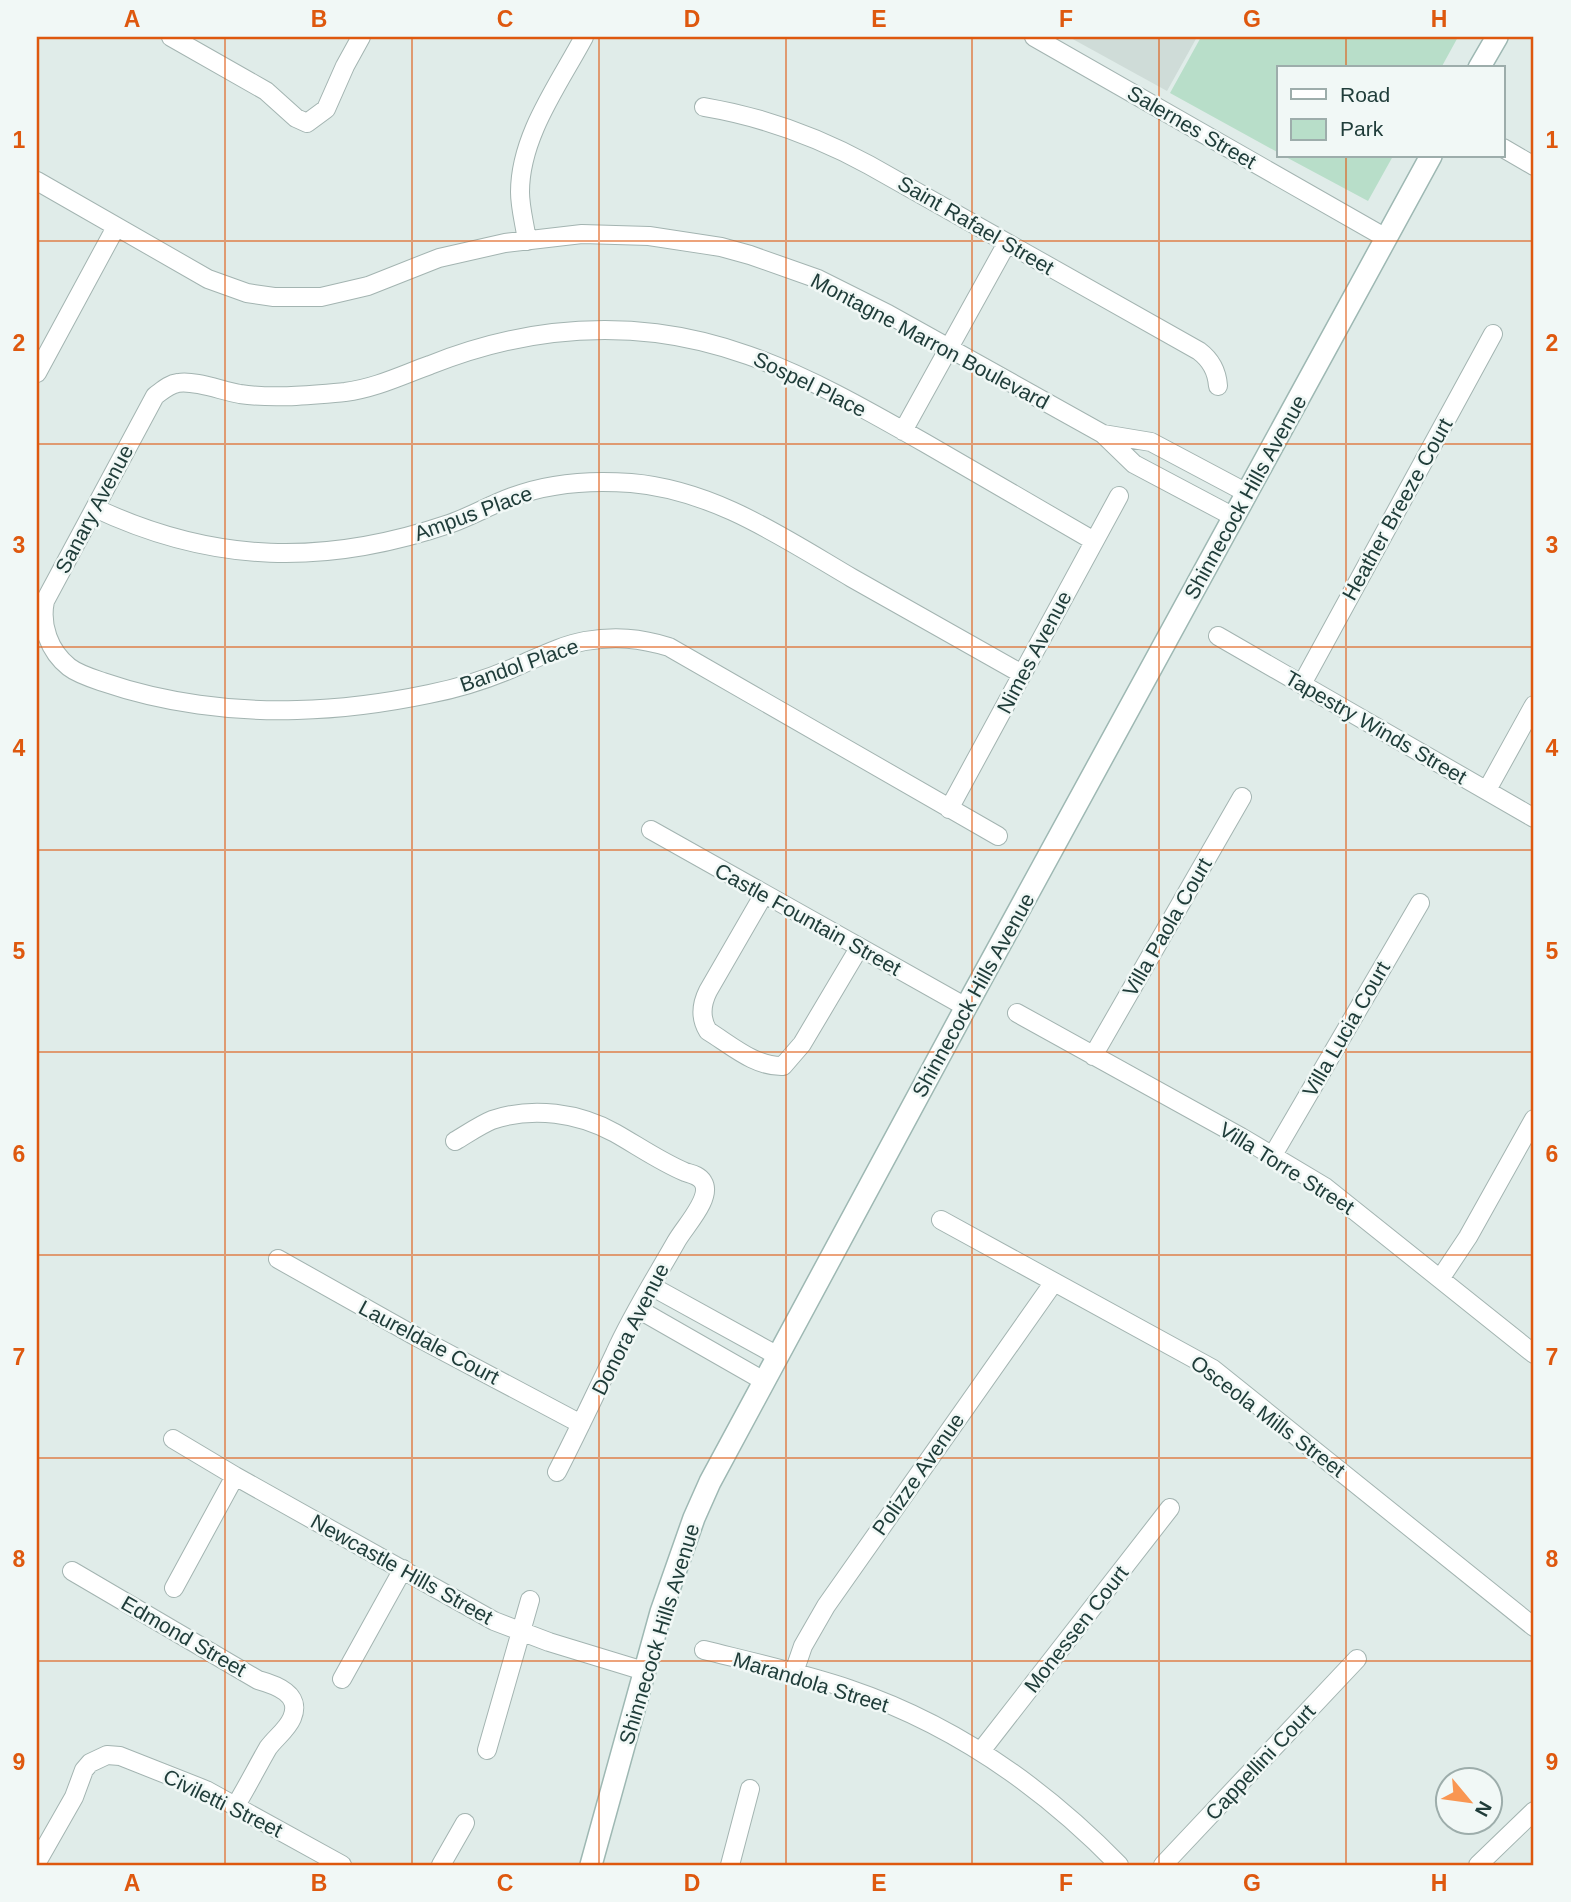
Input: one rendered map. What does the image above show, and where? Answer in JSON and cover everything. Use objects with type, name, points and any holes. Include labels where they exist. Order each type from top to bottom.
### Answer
[{"type":"street","points":[[171,37],[266,91],[296,118],[307,123],[326,109],[361,37]]},
{"type":"street","points":[[527,241],[520,194],[526,155],[541,117],[584,37]]},
{"type":"street","name":"Salernes Street","points":[[1034,37],[1386,238]]},
{"type":"street","points":[[1480,66],[1497,37]]},
{"type":"street","name":"Saint Rafael Street","points":[[704,107],[762,119],[838,148],[1199,351],[1209,358],[1214,367],[1218,386]]},
{"type":"street","points":[[1504,149],[1534,166]]},
{"type":"street","name":"Shinnecock Hills Avenue","points":[[591,1865],[676,1566],[710,1482],[966,1007],[1431,158]]},
{"type":"street","name":"Montagne Marron Boulevard","points":[[37,181],[208,279],[247,293],[274,298],[333,294],[368,286],[439,258],[505,243],[582,234],[660,237],[721,247],[818,279],[1103,434],[1134,464],[1234,517]]},
{"type":"street","points":[[37,373],[117,227]]},
{"type":"street","points":[[903,430],[1007,243]]},
{"type":"street","name":"Sospel Place","points":[[170,385],[184,382],[267,397],[342,392],[377,386],[464,352],[521,338],[581,331],[679,335],[758,357],[821,385],[1094,541]]},
{"type":"street","name":"Heather Breeze Court","points":[[1302,684],[1493,334]]},
{"type":"street","name":"Sanary Avenue","points":[[49,643],[42,613],[45,601],[155,396],[170,385]]},
{"type":"street","name":"Montagne Marron Boulevard","points":[[1103,434],[1151,442],[1247,493]]},
{"type":"street","name":"Ampus Place","points":[[95,508],[153,533],[197,545],[253,552],[306,552],[345,550],[389,542],[453,523],[517,495],[551,487],[581,482],[661,486],[687,492],[744,515],[1022,674]]},
{"type":"street","name":"Nimes Avenue","points":[[949,809],[1119,496]]},
{"type":"street","name":"Tapestry Winds Street","points":[[1218,636],[1534,818]]},
{"type":"street","name":"Bandol Place","points":[[49,643],[70,668],[118,687],[220,706],[297,710],[376,704],[430,694],[472,683],[581,642],[621,637],[647,640],[669,648],[998,836]]},
{"type":"street","points":[[1487,790],[1534,705]]},
{"type":"street","name":"Villa Paola Court","points":[[1093,1056],[1242,797]]},
{"type":"street","name":"Castle Fountain Street","points":[[651,830],[966,1007]]},
{"type":"street","points":[[764,894],[703,1000],[702,1012],[708,1031],[760,1063],[783,1066],[792,1058],[803,1044],[859,948]]},
{"type":"street","name":"Villa Lucia Court","points":[[1273,1155],[1420,903]]},
{"type":"street","name":"Villa Torre Street","points":[[1017,1013],[1273,1155],[1325,1187],[1534,1354]]},
{"type":"street","name":"Donora Avenue","points":[[455,1141],[491,1121],[505,1117],[561,1114],[583,1118],[700,1178],[705,1188],[703,1201],[681,1231],[651,1286],[556,1472]]},
{"type":"street","points":[[1440,1279],[1468,1237],[1534,1119]]},
{"type":"street","name":"Osceola Mills Street","points":[[942,1220],[1213,1369],[1534,1627]]},
{"type":"street","name":"Laureldale Court","points":[[278,1259],[415,1336],[581,1423]]},
{"type":"street","name":"Polizze Avenue","points":[[794,1672],[803,1646],[826,1605],[1055,1282]]},
{"type":"street","points":[[651,1286],[778,1356]]},
{"type":"street","points":[[638,1310],[764,1381]]},
{"type":"street","name":"Newcastle Hills Street","points":[[173,1439],[494,1621],[520,1632],[644,1671]]},
{"type":"street","points":[[174,1588],[235,1476]]},
{"type":"street","name":"Monessen Court","points":[[981,1751],[1170,1507]]},
{"type":"street","points":[[342,1679],[403,1569]]},
{"type":"street","name":"Edmond Street","points":[[72,1571],[258,1680],[288,1691],[292,1702],[292,1718],[270,1746],[236,1805]]},
{"type":"street","points":[[487,1750],[530,1600]]},
{"type":"street","name":"Marandola Street","points":[[704,1650],[794,1672],[849,1689],[892,1706],[981,1751],[1073,1820],[1119,1865]]},
{"type":"street","name":"Cappellini Court","points":[[1163,1865],[1357,1659]]},
{"type":"street","name":"Civiletti Street","points":[[37,1862],[74,1797],[84,1770],[99,1758],[120,1756],[206,1790],[342,1865]]},
{"type":"street","points":[[734,1864],[750,1790]]},
{"type":"street","points":[[1478,1865],[1534,1811]]},
{"type":"street","points":[[441,1865],[465,1823]]},
{"type":"shaded area","points":[[1069,37],[1197,37],[1167,91]]},
{"type":"green space","points":[[1201,37],[1458,37],[1442,66],[1277,66],[1277,152],[1170,93]]},
{"type":"green space","points":[[1288,158],[1392,158],[1368,201]]}]
